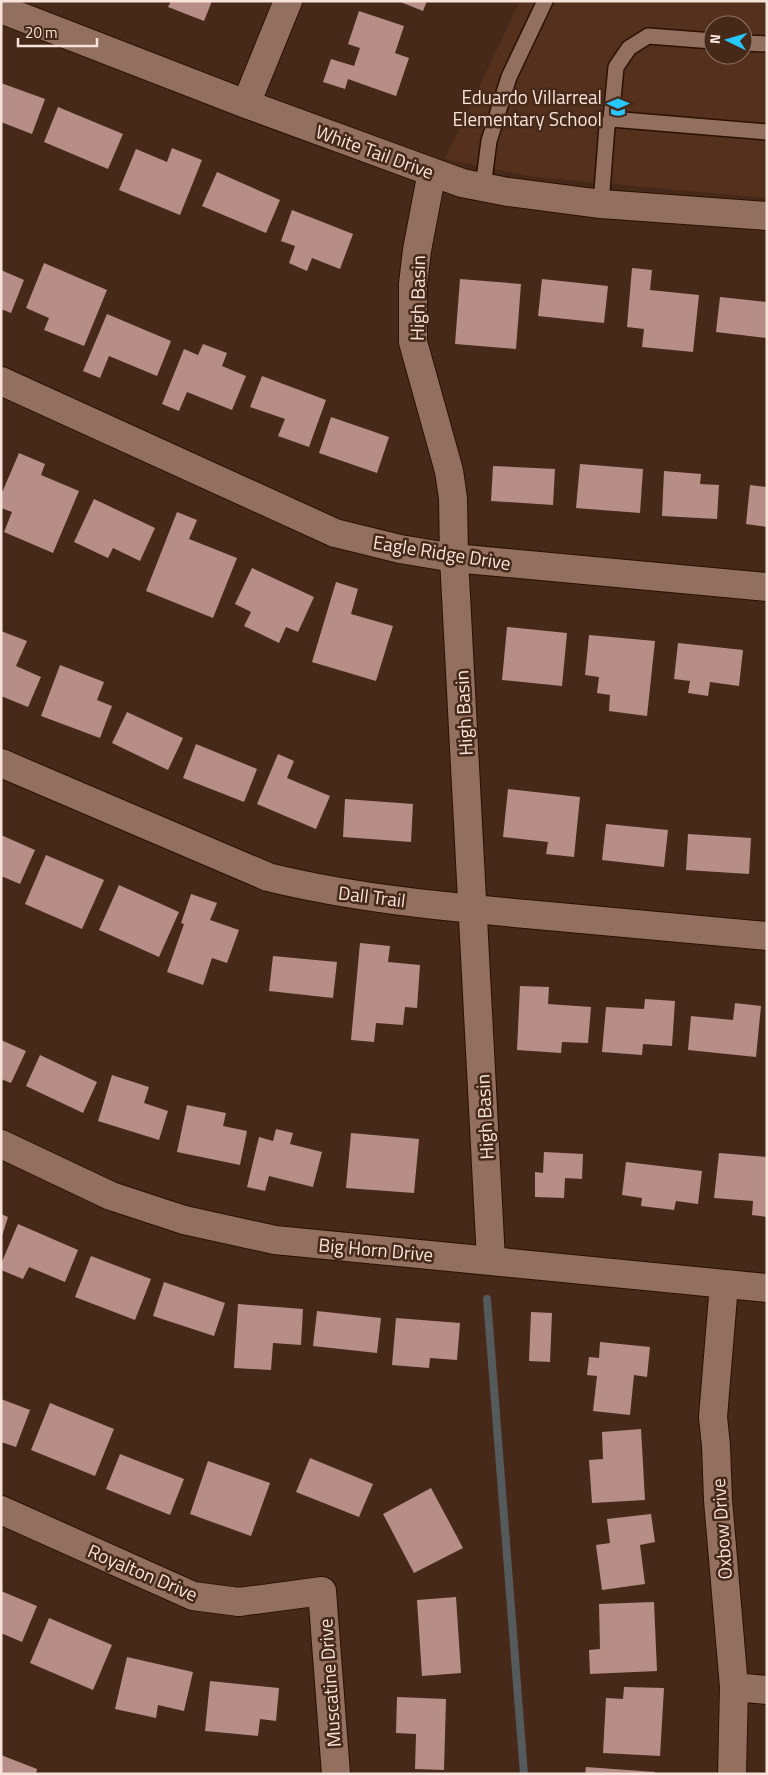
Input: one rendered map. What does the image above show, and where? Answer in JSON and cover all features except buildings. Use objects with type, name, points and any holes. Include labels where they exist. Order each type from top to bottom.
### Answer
[{"type":"street","points":[[246,104],[288,1]]},
{"type":"street","name":"White Tail Drive","points":[[1,9],[246,104],[462,183],[508,192],[601,204],[767,216]]},
{"type":"street","name":"High Basin","points":[[432,172],[417,250],[413,284],[413,342],[449,471],[453,498],[454,558],[491,1260]]},
{"type":"street","name":"Eagle Ridge Drive","points":[[1,380],[335,533],[400,549],[454,558],[767,587]]},
{"type":"street","name":"Dall Trail","points":[[1,763],[268,877],[347,894],[473,909],[767,936]]},
{"type":"street","name":"Big Horn Drive","points":[[1,1144],[111,1196],[184,1220],[275,1240],[767,1288]]},
{"type":"street","name":"Oxbow Drive","points":[[724,1284],[713,1416],[718,1500],[734,1687],[732,1774]]},
{"type":"street","name":"Royalton Drive","points":[[1,1510],[194,1596],[239,1602],[322,1591]]},
{"type":"street","name":"Muscatine Drive","points":[[322,1591],[336,1774]]},
{"type":"street","points":[[734,1687],[767,1690]]},
{"type":"lane","points":[[483,187],[489,141],[509,77],[545,1]]},
{"type":"lane","points":[[601,204],[607,126],[611,119],[616,67],[629,48],[648,36],[703,40]]},
{"type":"lane","points":[[753,43],[767,44]]},
{"type":"lane","points":[[611,119],[767,132]]},
{"type":"shaded area","name":"Eduardo Villarreal Elementary School","points":[[520,1],[767,1],[767,198],[534,177],[445,159]]},
{"type":"waterway","points":[[487,1299],[524,1774]]},
{"type":"place","name":"Eduardo Villarreal Elementary School","points":[[618,107]]}]
